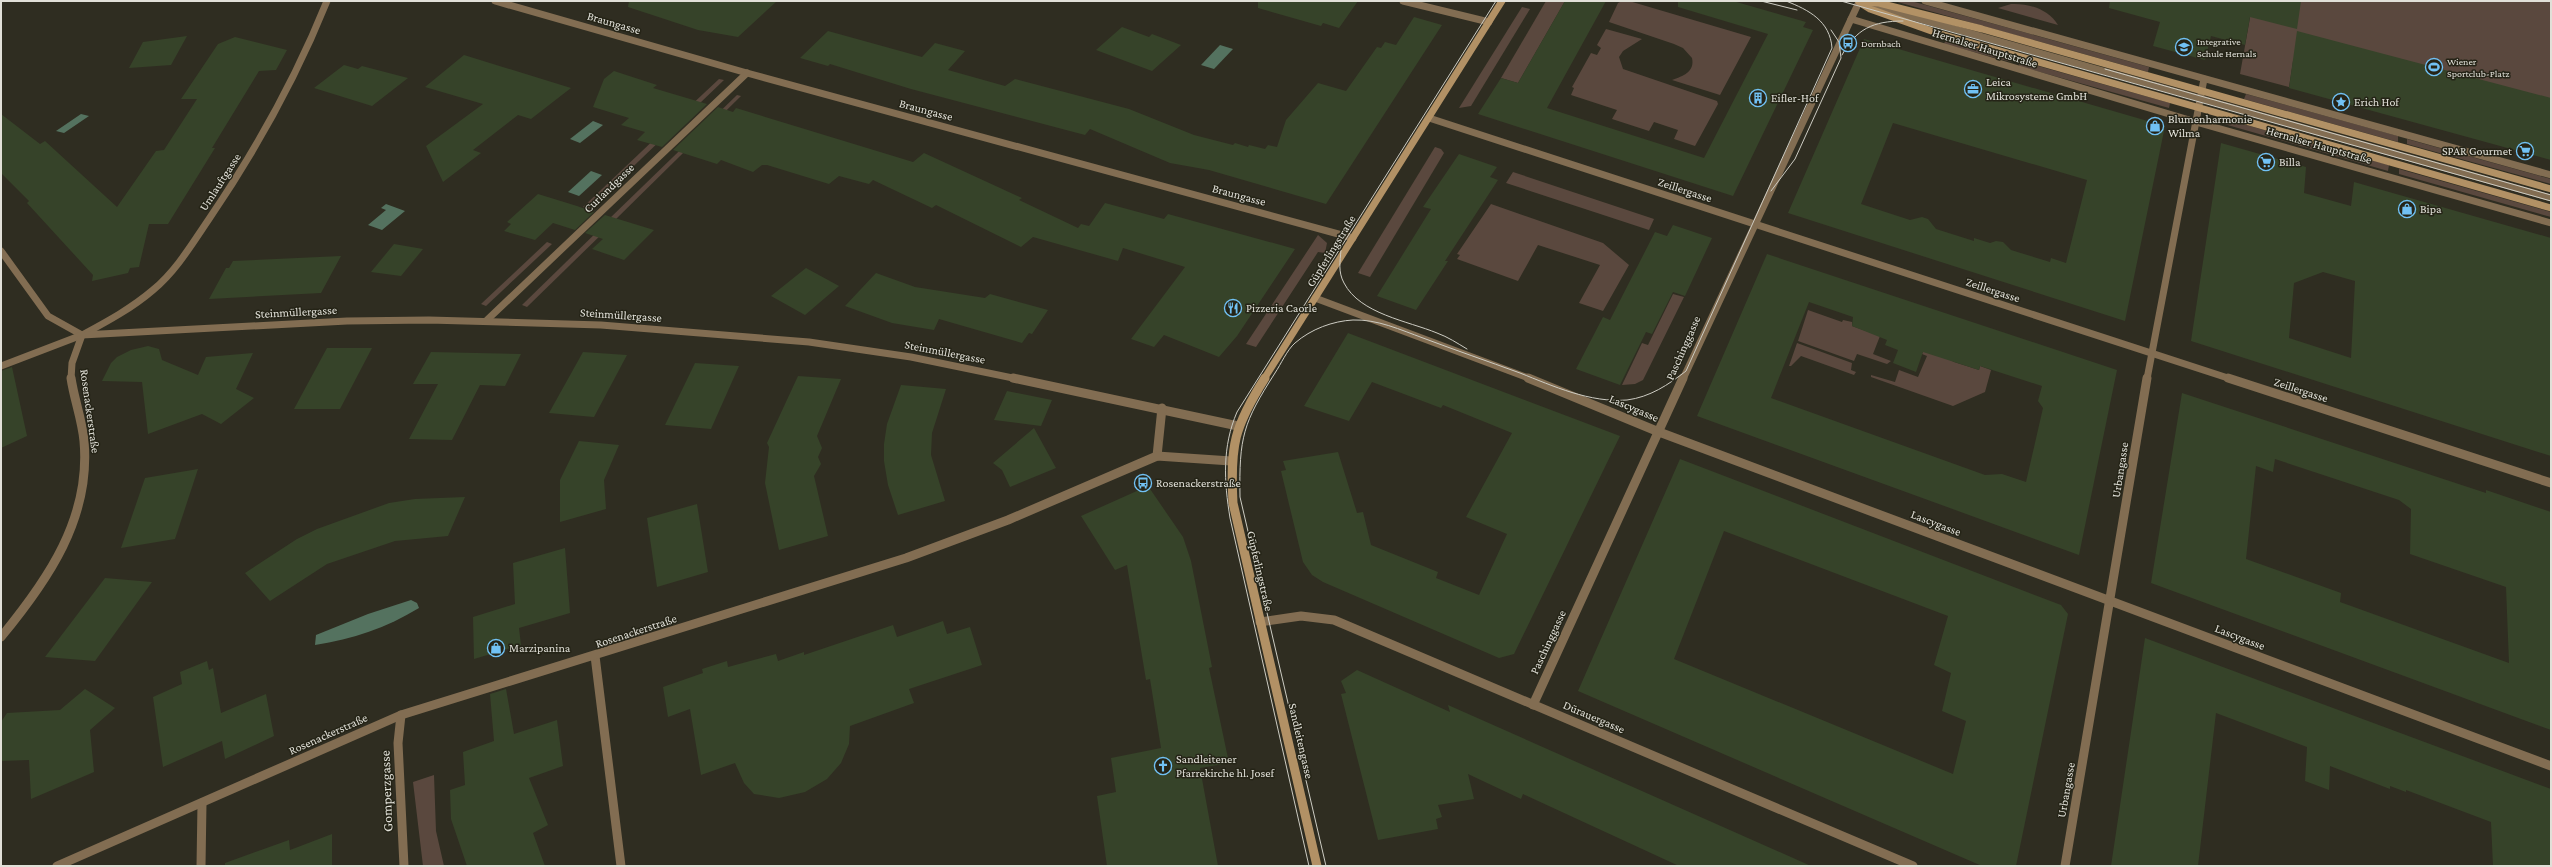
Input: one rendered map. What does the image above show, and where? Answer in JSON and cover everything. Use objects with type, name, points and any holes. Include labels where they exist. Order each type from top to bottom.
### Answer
[{"type":"main road","name":"Güpferlingstraße","points":[[1260,622],[1233,503],[1231,461],[1238,426],[1315,298],[1502,1]]},
{"type":"main road","name":"Hernalser Hauptstraße","points":[[1857,2],[1879,3],[1982,29],[2551,189]]},
{"type":"main road","name":"Hernalser Hauptstraße","points":[[1857,2],[1870,9],[1937,33],[2551,208]]},
{"type":"main road","name":"Sandleitengasse","points":[[1260,622],[1317,866]]},
{"type":"street","name":"Umlauftgasse","points":[[82,335],[123,312],[162,282],[194,242],[244,166],[280,106],[312,39],[327,1]]},
{"type":"street","name":"Braungasse","points":[[495,1],[747,73],[1353,238]]},
{"type":"street","points":[[1403,1],[1489,22]]},
{"type":"street","points":[[1925,1],[2551,175]]},
{"type":"street","points":[[1857,2],[2551,198]]},
{"type":"street","name":"Paschinggasse","points":[[1532,705],[1660,432],[1752,224],[1851,19],[1857,2]]},
{"type":"street","name":"Hernalser Hauptstraße","points":[[1851,19],[2196,122],[2551,223]]},
{"type":"street","name":"Curlandgasse","points":[[487,320],[747,73]]},
{"type":"street","name":"Urbangasse","points":[[2065,866],[2151,354],[2204,79]]},
{"type":"street","name":"Zeillergasse","points":[[1429,118],[2551,483]]},
{"type":"street","points":[[1,251],[48,316],[82,335]]},
{"type":"street","name":"Lascygasse","points":[[1315,298],[1566,392],[1660,432],[2551,766]]},
{"type":"street","name":"Steinmüllergasse","points":[[1,366],[82,335],[347,321],[487,320],[601,325],[809,342],[911,357],[1162,408],[1238,426]]},
{"type":"street","name":"Rosenackerstraße","points":[[1,637],[24,609],[51,570],[70,534],[81,506],[86,475],[84,440],[70,368],[82,335]]},
{"type":"street","points":[[1156,456],[1162,408]]},
{"type":"street","name":"Rosenackerstraße","points":[[56,866],[402,715],[906,558],[1008,520],[1156,456],[1231,461]]},
{"type":"street","name":"Dürauergasse","points":[[1260,622],[1301,616],[1334,620],[1913,866]]},
{"type":"street","points":[[594,656],[621,866]]},
{"type":"street","name":"Gomperzgasse","points":[[402,715],[398,743],[404,866]]},
{"type":"street","points":[[201,866],[202,803]]},
{"type":"shaded area","points":[[1546,1],[1565,1],[1518,83],[1501,78]]},
{"type":"shaded area","points":[[1622,1],[1629,1],[1751,37],[1720,95],[1672,80],[1684,75],[1692,67],[1692,58],[1683,48],[1609,22],[1618,3]]},
{"type":"shaded area","points":[[1894,1],[1911,1],[2149,67],[2148,72]]},
{"type":"shaded area","name":"Wiener Sportclub-Platz","points":[[2253,1],[2551,1],[2551,130],[2293,61],[2289,87],[2240,74]]},
{"type":"shaded area","points":[[2011,4],[2037,8],[2054,19],[2058,25],[1998,8]]},
{"type":"shaded area","points":[[1522,7],[1530,9],[1471,106],[1459,108]]},
{"type":"shaded area","points":[[1606,29],[1642,39],[1623,51],[1619,57],[1623,69],[1717,101],[1718,104],[1695,146],[1674,139],[1678,130],[1654,122],[1649,131],[1612,119],[1617,110],[1571,95],[1574,88],[1572,87],[1591,53],[1597,55],[1601,48],[1597,45]]},
{"type":"shaded area","points":[[1946,39],[2012,58],[2011,62],[1944,44]]},
{"type":"shaded area","points":[[1220,45],[1233,49],[1214,69],[1201,65]]},
{"type":"shaded area","points":[[2020,61],[2170,103],[2169,108],[2019,66]]},
{"type":"shaded area","points":[[719,79],[724,80],[675,127],[670,125]]},
{"type":"shaded area","points":[[2246,94],[2398,136],[2398,142],[2244,99]]},
{"type":"shaded area","points":[[737,95],[741,96],[614,221],[609,219]]},
{"type":"shaded area","points":[[81,114],[89,116],[64,133],[56,131]]},
{"type":"shaded area","points":[[2225,119],[2389,165],[2388,171],[2224,124]]},
{"type":"shaded area","points":[[593,121],[603,125],[580,143],[570,139]]},
{"type":"shaded area","points":[[660,134],[666,135],[589,209],[583,207]]},
{"type":"shaded area","points":[[2407,139],[2551,179],[2551,184],[2407,144]]},
{"type":"shaded area","points":[[1435,147],[1441,149],[1444,153],[1370,277],[1358,273]]},
{"type":"shaded area","points":[[2399,169],[2551,212],[2551,217],[2399,174]]},
{"type":"shaded area","points":[[591,171],[602,175],[579,196],[568,192]]},
{"type":"shaded area","points":[[1513,172],[1654,219],[1649,230],[1506,183]]},
{"type":"shaded area","points":[[386,204],[405,211],[382,230],[368,225],[386,210],[381,208]]},
{"type":"shaded area","points":[[1491,204],[1603,243],[1629,265],[1603,311],[1579,303],[1600,265],[1538,245],[1518,281],[1457,259],[1460,255],[1457,254]]},
{"type":"shaded area","points":[[603,226],[608,228],[527,307],[522,305]]},
{"type":"shaded area","points":[[1318,235],[1327,243],[1325,253],[1318,252],[1256,347],[1246,344]]},
{"type":"shaded area","points":[[547,242],[552,244],[486,306],[481,304]]},
{"type":"shaded area","points":[[1673,294],[1684,297],[1643,380],[1635,384],[1622,385],[1642,343],[1648,345]]},
{"type":"shaded area","points":[[1808,310],[1842,322],[1843,320],[1852,322],[1852,326],[1880,336],[1873,354],[1891,361],[1887,364],[1857,354],[1854,361],[1798,341]]},
{"type":"shaded area","points":[[1797,343],[1852,363],[1851,370],[1856,372],[1854,375],[1801,356],[1791,366],[1789,366]]},
{"type":"shaded area","points":[[1925,347],[1954,362],[1979,370],[1980,366],[1991,370],[1985,392],[1953,406],[1871,377],[1871,375],[1895,382],[1899,370],[1918,377],[1927,356],[1922,354]]},
{"type":"shaded area","points":[[411,600],[417,603],[419,608],[382,627],[343,640],[315,645],[316,635],[368,614]]},
{"type":"shaded area","points":[[434,775],[436,831],[444,866],[423,866],[413,782]]},
{"type":"building","points":[[629,1],[777,1],[738,37],[698,30],[628,7]]},
{"type":"building","points":[[1258,1],[1358,1],[1339,28],[1323,23],[1321,26],[1258,8]]},
{"type":"building","name":"Eifler-Hof","points":[[1565,1],[1606,1],[1547,108],[1704,158],[1768,34],[1678,7],[1678,1],[1733,1],[1806,22],[1803,27],[1813,30],[1733,196],[1478,114],[1501,78],[1518,83]]},
{"type":"building","points":[[2110,1],[2301,1],[2297,29],[2250,17],[2245,45],[2211,36],[2205,60],[2153,46],[2160,22],[2109,8]]},
{"type":"building","points":[[1414,17],[1442,25],[1326,204],[1209,170],[1170,163],[1090,129],[1085,135],[911,89],[830,64],[828,66],[800,58],[828,31],[922,57],[935,43],[965,51],[948,70],[1005,86],[1015,79],[1129,109],[1194,135],[1233,145],[1235,143],[1248,147],[1249,145],[1265,149],[1268,145],[1277,147],[1286,120],[1318,83],[1346,91],[1377,47],[1381,48],[1385,42],[1396,45]]},
{"type":"building","points":[[1122,27],[1149,37],[1152,34],[1181,45],[1152,71],[1096,50]]},
{"type":"building","points":[[2297,31],[2551,98],[2551,160],[2289,88]]},
{"type":"building","points":[[187,36],[171,65],[129,68],[143,42]]},
{"type":"building","points":[[235,37],[287,50],[276,70],[259,71],[212,148],[215,148],[168,224],[149,224],[139,267],[130,268],[128,273],[92,281],[93,275],[27,203],[29,201],[1,173],[1,114],[40,144],[45,141],[117,207],[156,151],[164,150],[197,99],[181,99],[218,44]]},
{"type":"building","points":[[1864,39],[2165,126],[2125,321],[1788,213]],"holes":[[[1893,123],[2087,180],[2066,263],[2051,258],[2050,262],[2011,250],[2003,242],[1996,241],[1990,243],[1974,238],[1974,241],[1936,229],[1928,219],[1922,217],[1910,220],[1861,204]]]},
{"type":"building","points":[[464,55],[571,88],[531,119],[518,115],[473,150],[481,153],[443,182],[426,146],[483,104],[425,87]]},
{"type":"building","points":[[344,65],[358,69],[362,66],[408,78],[372,106],[314,88]]},
{"type":"building","points":[[614,71],[657,85],[653,88],[707,104],[662,147],[637,140],[645,132],[621,125],[629,118],[593,107],[604,79]]},
{"type":"building","points":[[718,107],[733,112],[736,108],[913,162],[924,153],[1022,198],[1019,200],[1078,228],[1081,224],[1089,226],[1105,203],[1164,219],[1168,214],[1295,249],[1237,336],[1219,357],[1164,335],[1154,347],[1131,339],[1185,267],[1123,248],[1118,261],[1033,237],[1021,247],[936,205],[932,208],[873,180],[869,184],[839,176],[829,184],[767,165],[762,165],[753,172],[721,160],[717,164],[673,150]]},
{"type":"building","points":[[2221,143],[2306,167],[2304,193],[2351,206],[2354,182],[2551,238],[2551,456],[2191,341]],"holes":[[[2323,272],[2355,281],[2351,358],[2289,338],[2294,283]]]},
{"type":"building","points":[[1459,154],[1497,167],[1490,177],[1498,180],[1445,261],[1448,261],[1416,310],[1377,296],[1431,209],[1423,207]]},
{"type":"building","points":[[538,194],[594,212],[575,230],[553,223],[535,240],[504,231],[511,224],[507,222]]},
{"type":"building","points":[[605,215],[654,230],[624,260],[592,249],[603,239],[585,233]]},
{"type":"building","points":[[1673,225],[1712,238],[1685,296],[1673,292],[1652,334],[1646,332],[1620,385],[1576,369],[1603,317],[1610,320],[1655,232],[1667,236]]},
{"type":"building","points":[[394,244],[423,249],[401,276],[371,272]]},
{"type":"building","points":[[1767,254],[2117,370],[2079,555],[1697,416]],"holes":[[[1809,302],[1853,317],[1852,326],[1887,340],[1885,345],[1898,350],[1893,363],[1916,372],[1923,352],[1979,370],[1980,366],[2042,386],[2038,401],[2043,408],[2026,482],[2002,474],[1985,475],[1771,398]]]},
{"type":"building","points":[[341,256],[321,293],[209,299],[226,268],[229,268],[233,261]]},
{"type":"building","points":[[806,268],[839,286],[805,315],[771,296]]},
{"type":"building","points":[[876,273],[915,287],[985,298],[990,294],[1048,310],[1032,334],[1029,333],[1022,343],[939,319],[934,330],[892,323],[845,306]]},
{"type":"building","points":[[1348,333],[1620,436],[1514,654],[1499,658],[1323,582],[1312,575],[1303,562],[1281,471],[1286,470],[1283,461],[1338,452],[1357,513],[1363,512],[1371,545],[1438,572],[1436,578],[1479,595],[1507,534],[1466,517],[1512,433],[1443,405],[1441,408],[1372,382],[1349,421],[1304,406]]},
{"type":"building","points":[[148,346],[159,349],[162,360],[198,375],[206,357],[253,353],[236,389],[254,398],[221,424],[202,414],[148,434],[142,382],[102,381],[111,363],[117,357],[131,350]]},
{"type":"building","points":[[327,348],[372,348],[340,409],[294,409]]},
{"type":"building","points":[[431,352],[521,354],[505,386],[480,385],[452,440],[409,439],[438,384],[413,384]]},
{"type":"building","points":[[583,352],[627,355],[594,417],[549,413]]},
{"type":"building","points":[[695,363],[739,366],[711,429],[665,425]]},
{"type":"building","points":[[12,367],[27,436],[1,448],[1,371]]},
{"type":"building","points":[[798,376],[841,379],[817,436],[822,448],[818,457],[821,464],[814,476],[828,536],[779,550],[765,483],[769,447],[767,443]]},
{"type":"building","points":[[901,385],[946,389],[932,433],[931,455],[945,501],[898,515],[888,485],[884,461],[884,444],[887,424]]},
{"type":"building","points":[[1007,391],[1052,400],[1041,426],[994,420]]},
{"type":"building","points":[[2182,393],[2486,493],[2486,490],[2551,512],[2551,730],[2151,583]],"holes":[[[2275,459],[2399,500],[2411,509],[2410,554],[2506,587],[2509,663],[2340,602],[2341,593],[2246,559],[2256,466],[2273,472]]]},
{"type":"building","points":[[1034,428],[1056,468],[1010,487],[1002,470],[993,463]]},
{"type":"building","points":[[579,441],[619,445],[604,480],[606,509],[560,522],[560,480]]},
{"type":"building","points":[[1680,459],[2061,605],[2068,614],[2016,866],[1982,866],[1578,691]],"holes":[[[1724,531],[1948,616],[1934,665],[1951,673],[1942,711],[1966,721],[1953,774],[1674,659]]]},
{"type":"building","points":[[198,469],[175,539],[121,548],[145,478]]},
{"type":"building","points":[[1148,486],[1183,537],[1191,561],[1212,667],[1209,668],[1229,763],[1200,768],[1218,866],[1107,866],[1097,796],[1116,792],[1111,758],[1161,748],[1150,679],[1146,680],[1127,565],[1115,570],[1081,516]]},
{"type":"building","points":[[465,497],[448,536],[395,541],[327,564],[270,601],[245,573],[297,539],[317,529],[389,503],[415,499]]},
{"type":"building","points":[[697,504],[708,572],[657,587],[647,518]]},
{"type":"building","points":[[565,548],[570,613],[519,628],[521,645],[474,659],[473,617],[515,604],[513,563]]},
{"type":"building","points":[[105,578],[152,582],[95,661],[45,657]]},
{"type":"building","points":[[943,621],[947,634],[970,627],[982,665],[909,689],[914,703],[850,726],[849,744],[841,763],[827,779],[805,792],[779,798],[754,794],[744,783],[735,763],[701,775],[690,709],[668,717],[663,687],[703,673],[702,669],[727,661],[728,667],[776,654],[778,661],[804,652],[804,655],[893,625],[897,637]]},
{"type":"building","points":[[2145,638],[2551,789],[2551,866],[2493,866],[2491,822],[2406,790],[2406,792],[2390,786],[2390,789],[2330,766],[2329,790],[2305,781],[2307,747],[2216,713],[2198,866],[2111,866]]},
{"type":"building","points":[[207,661],[209,670],[213,668],[221,713],[266,694],[274,736],[225,759],[222,741],[163,767],[153,697],[182,684],[180,672]]},
{"type":"building","points":[[1357,670],[1450,712],[1448,705],[1811,866],[1679,866],[1523,794],[1521,799],[1468,774],[1474,799],[1438,805],[1442,817],[1436,819],[1438,829],[1378,840],[1341,694],[1346,693],[1341,681]]},
{"type":"building","points":[[85,689],[115,708],[90,730],[94,772],[31,799],[29,760],[1,761],[1,722],[7,713],[60,710]]},
{"type":"building","points":[[506,689],[514,734],[557,720],[563,766],[529,778],[548,825],[533,833],[545,866],[467,866],[451,819],[450,790],[465,785],[463,752],[494,741],[490,694]]},
{"type":"building","points":[[332,834],[332,866],[225,866],[225,863],[289,840],[290,850]]},
{"type":"tram line","points":[[1309,866],[1230,518],[1226,491],[1226,464],[1229,438],[1237,412],[1496,1]]},
{"type":"tram line","points":[[1761,1],[1797,10]]},
{"type":"tram line","points":[[1326,866],[1240,497],[1242,445],[1245,431],[1256,405],[1287,353],[1295,343],[1301,338],[1322,327],[1338,322],[1353,320],[1371,321],[1389,326],[1559,388],[1599,399],[1627,400],[1643,396],[1665,386],[1686,371],[1832,48],[1830,39],[1823,24],[1803,8],[1786,1]]},
{"type":"tram line","points":[[1841,1],[2551,201]]},
{"type":"tram line","points":[[1842,55],[1853,39],[1866,28],[1892,21],[1903,21]]},
{"type":"tram line","points":[[1771,191],[1795,159],[1841,58],[1839,42],[1831,30]]},
{"type":"tram line","points":[[2105,69],[2551,195]]},
{"type":"tram line","points":[[1341,250],[1340,267],[1342,279],[1351,294],[1361,302],[1386,315],[1441,335],[1467,349]]},
{"type":"place","name":"Dornbach","points":[[1848,43]]},
{"type":"place","name":"Integrative Schule Hernals","points":[[2184,47]]},
{"type":"place","name":"Wiener Sportclub-Platz","points":[[2434,67]]},
{"type":"place","name":"Leica Mikrosysteme GmbH","points":[[1973,89]]},
{"type":"place","name":"Eifler-Hof","points":[[1758,98]]},
{"type":"place","name":"Erich Hof","points":[[2341,102]]},
{"type":"place","name":"Blumenharmonie Wilma","points":[[2155,126]]},
{"type":"place","name":"SPAR Gourmet","points":[[2525,151]]},
{"type":"place","name":"Billa","points":[[2266,162]]},
{"type":"place","name":"Bipa","points":[[2407,209]]},
{"type":"place","name":"Pizzeria Caorle","points":[[1233,308]]},
{"type":"place","name":"Rosenackerstraße","points":[[1143,483]]},
{"type":"place","name":"Marzipanina","points":[[496,648]]},
{"type":"place","name":"Sandleitener Pfarrekirche hl. Josef","points":[[1163,766]]}]
